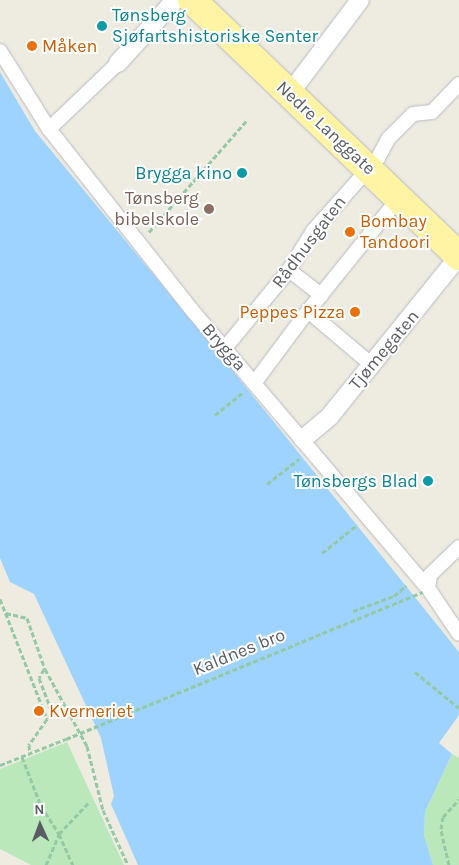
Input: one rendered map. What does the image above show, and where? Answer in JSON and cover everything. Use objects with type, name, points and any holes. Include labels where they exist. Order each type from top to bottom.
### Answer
[{"type":"main road","name":"Nedre Langgate","points":[[192,0],[459,256]]},
{"type":"street","points":[[49,129],[118,63],[175,0]]},
{"type":"street","points":[[290,94],[360,0]]},
{"type":"street","name":"Brygga","points":[[0,51],[49,129],[191,309],[225,348],[251,385],[302,448],[426,590],[459,633]]},
{"type":"street","name":"Rådhusgaten","points":[[225,348],[289,270],[313,231],[378,158],[388,139],[413,114],[432,112],[459,84]]},
{"type":"street","points":[[251,385],[399,198]]},
{"type":"street","name":"Tjømegaten","points":[[302,448],[372,365],[459,256]]},
{"type":"street","points":[[289,270],[321,295]]},
{"type":"street","points":[[308,311],[372,365]]},
{"type":"street","points":[[426,590],[430,575],[459,547]]},
{"type":"path","points":[[139,243],[247,120]]},
{"type":"path","points":[[215,415],[251,385]]},
{"type":"path","points":[[267,484],[302,448]]},
{"type":"path","points":[[322,553],[359,523]]},
{"type":"path","points":[[353,611],[394,596],[406,586]]},
{"type":"path","name":"Kaldnes bro","points":[[0,766],[426,590]]},
{"type":"path","points":[[0,599],[47,719]]},
{"type":"path","points":[[6,613],[27,618],[44,669],[86,746],[103,810],[128,865]]},
{"type":"path","points":[[30,753],[29,745],[47,719],[53,714],[39,678],[44,669]]},
{"type":"path","points":[[415,672],[459,708]]},
{"type":"path","points":[[22,757],[41,806],[59,834],[73,865]]},
{"type":"path","points":[[449,865],[441,829],[443,817],[459,799]]},
{"type":"path","points":[[46,865],[59,834],[89,802]]},
{"type":"green space","points":[[67,742],[124,865],[31,865],[0,849],[0,769]]},
{"type":"green space","points":[[452,754],[459,758],[459,865],[433,865],[424,835],[425,812]]},
{"type":"water","points":[[0,72],[35,131],[228,365],[459,652],[459,715],[439,743],[452,754],[425,812],[424,835],[433,865],[138,865],[111,804],[114,796],[101,738],[34,594],[10,582],[0,558]]},
{"type":"place","name":"Tønsberg Sjøfartshistoriske Senter","points":[[102,26]]},
{"type":"place","name":"Måken","points":[[32,46]]},
{"type":"place","name":"Brygga kino","points":[[242,173]]},
{"type":"place","name":"Tønsberg bibelskole","points":[[209,209]]},
{"type":"place","name":"Bombay Tandoori","points":[[350,232]]},
{"type":"place","name":"Peppes Pizza","points":[[355,312]]},
{"type":"place","name":"Tønsbergs Blad","points":[[428,481]]},
{"type":"place","name":"Kverneriet","points":[[39,711]]}]
